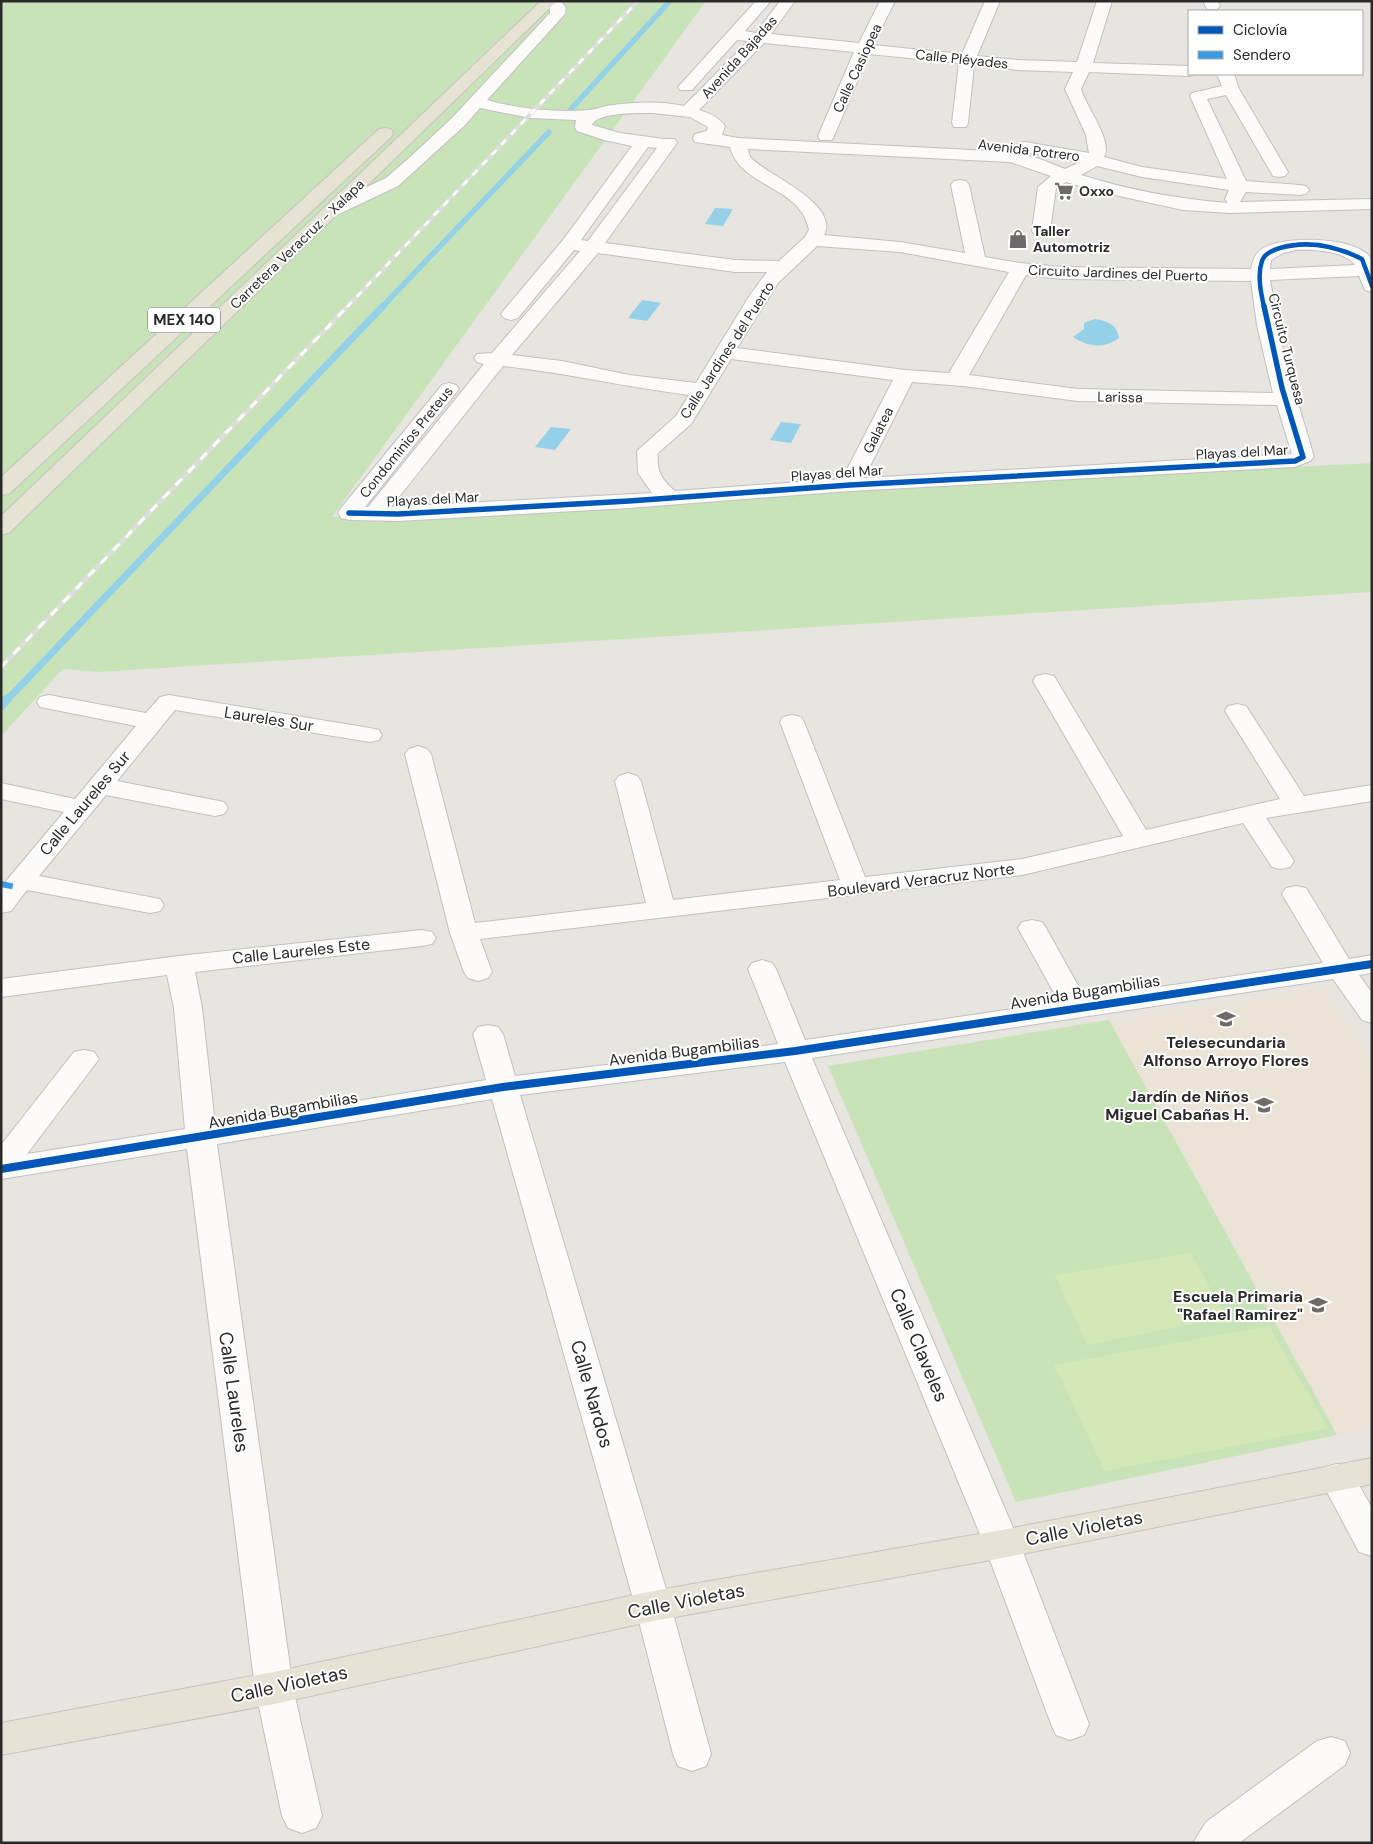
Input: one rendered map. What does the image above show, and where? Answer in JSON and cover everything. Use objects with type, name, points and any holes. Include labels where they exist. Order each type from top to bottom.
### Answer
[{"type":"main road","name":"Carretera Veracruz - Xalapa","points":[[1,528],[552,1]]},
{"type":"main road","name":"Carretera Veracruz - Xalapa","points":[[1,489],[396,123]]},
{"type":"main road","name":"Calle Violetas","points":[[1,1739],[274,1688],[653,1606],[1002,1544],[1372,1471]]},
{"type":"street","points":[[333,210],[392,182],[458,122],[557,14],[558,8],[552,1]]},
{"type":"street","name":"Avenida Bajadas","points":[[665,109],[735,35],[764,1]]},
{"type":"street","name":"Avenida Bajadas","points":[[688,112],[758,39],[788,1]]},
{"type":"street","name":"Calle Casiopea","points":[[826,136],[863,50],[888,1]]},
{"type":"street","points":[[960,123],[967,60],[993,1]]},
{"type":"street","points":[[1041,230],[1048,187],[1053,181],[1094,160],[1098,151],[1095,138],[1073,90],[1083,68],[1104,1]]},
{"type":"street","name":"Calle Pléyades","points":[[735,35],[863,50],[1038,66],[1188,71]]},
{"type":"street","points":[[1230,208],[1239,186],[1198,96],[1227,79],[1279,172]]},
{"type":"street","points":[[458,122],[586,121],[622,109],[665,109],[702,116],[711,130],[669,143],[643,142],[609,137],[586,121],[504,110],[477,102]]},
{"type":"street","name":"Avenida Potrero","points":[[751,127],[826,136],[1004,145],[1066,153],[1160,176],[1239,186],[1372,194]]},
{"type":"street","name":"Avenida Potrero","points":[[711,130],[736,134],[990,155],[1034,163],[1101,187],[1166,203],[1230,208],[1372,204]]},
{"type":"street","points":[[736,134],[742,158],[748,165],[794,194],[811,212],[816,220],[818,230],[813,240]]},
{"type":"street","points":[[500,327],[569,244],[643,142]]},
{"type":"street","name":"Condominios Preteus","points":[[497,360],[473,359],[348,513],[374,514],[497,360],[593,247],[669,143]]},
{"type":"street","points":[[960,185],[976,260]]},
{"type":"street","points":[[1280,207],[1292,219],[1305,244]]},
{"type":"street","name":"Circuito Jardines del Puerto","points":[[813,240],[900,246],[1020,270],[1062,273],[1369,278]]},
{"type":"street","name":"Calle Jardines del Puerto","points":[[669,497],[650,481],[647,466],[648,451],[684,420],[759,295],[784,267],[813,240]]},
{"type":"street","points":[[569,244],[735,266],[784,267]]},
{"type":"street","name":"Circuito Turquesa","points":[[1302,458],[1265,318],[1260,288],[1262,261],[1268,253],[1289,246],[1319,245],[1350,253],[1362,260],[1369,278]]},
{"type":"street","points":[[956,379],[1020,270]]},
{"type":"street","name":"Larissa","points":[[726,352],[905,376],[956,379],[1087,396],[1286,399]]},
{"type":"street","points":[[497,360],[562,367],[629,382],[701,390]]},
{"type":"street","name":"Galatea","points":[[850,485],[905,376]]},
{"type":"street","name":"Playas del Mar","points":[[374,514],[629,501],[850,485],[1289,463],[1302,458]]},
{"type":"street","points":[[1045,681],[1139,841]]},
{"type":"street","points":[[48,702],[152,722]]},
{"type":"street","name":"Calle Laureles Sur","points":[[1,904],[169,702]]},
{"type":"street","name":"Laureles Sur","points":[[169,702],[370,735]]},
{"type":"street","points":[[1237,711],[1297,805]]},
{"type":"street","points":[[792,722],[856,888]]},
{"type":"street","points":[[418,754],[464,933],[478,972]]},
{"type":"street","points":[[628,781],[662,911]]},
{"type":"street","points":[[100,786],[215,808]]},
{"type":"street","points":[[1,792],[81,808]]},
{"type":"street","name":"Boulevard Veracruz Norte","points":[[464,933],[1022,867],[1250,814],[1372,793]]},
{"type":"street","points":[[1250,814],[1281,861]]},
{"type":"street","points":[[20,881],[150,905]]},
{"type":"street","points":[[1296,894],[1340,968],[1372,1014]]},
{"type":"street","points":[[1032,928],[1076,1007]]},
{"type":"street","name":"Calle Laureles Este","points":[[9,984],[422,938]]},
{"type":"street","name":"Avenida Bugambilias","points":[[1,1168],[201,1138],[503,1087],[795,1051],[1076,1007],[1372,964]]},
{"type":"street","name":"Calle Laureles","points":[[179,965],[188,1008],[201,1138],[274,1688],[302,1816]]},
{"type":"street","name":"Calle Claveles","points":[[762,968],[1002,1544],[1070,1724]]},
{"type":"street","name":"Calle Nardos","points":[[488,1034],[653,1606],[692,1754]]},
{"type":"street","points":[[1,1168],[84,1059]]},
{"type":"street","points":[[1337,1478],[1372,1542]]},
{"type":"street","points":[[1212,1843],[1220,1834],[1331,1753]]},
{"type":"shaded area","points":[[1323,988],[1372,1060],[1372,1429],[1337,1435],[1109,1020]]},
{"type":"green space","points":[[1,1],[706,1],[332,517],[1372,463],[1372,592],[98,672],[63,669],[1,736]]},
{"type":"green space","points":[[1109,1020],[1337,1435],[1016,1502],[828,1066]]},
{"type":"green space","points":[[1191,1253],[1226,1317],[1087,1345],[1055,1275]]},
{"type":"green space","points":[[1269,1326],[1328,1428],[1105,1471],[1054,1365]]},
{"type":"water","points":[[715,208],[733,209],[723,226],[705,224]]},
{"type":"water","points":[[642,300],[661,303],[647,321],[628,318]]},
{"type":"water","points":[[1095,319],[1114,326],[1119,338],[1108,344],[1090,345],[1073,337],[1084,329],[1084,323]]},
{"type":"water","points":[[781,422],[801,424],[791,443],[770,440]]},
{"type":"water","points":[[551,427],[571,429],[555,450],[535,447]]},
{"type":"waterway","points":[[571,109],[670,1]]},
{"type":"waterway","points":[[382,307],[549,132]]},
{"type":"waterway","points":[[7,700],[383,306]]},
{"type":"waterway","points":[[1,706],[8,698]]},
{"type":"railway","points":[[347,307],[638,1]]},
{"type":"railway","points":[[1,667],[348,306]]},
{"type":"marked path","points":[[1,884],[16,887]]},
{"type":"cycle path","points":[[349,513],[398,514],[629,501],[850,485],[1295,461],[1303,457],[1282,388],[1267,325],[1260,274],[1262,260],[1272,251],[1296,245],[1313,244],[1330,247],[1362,259],[1372,286]]},
{"type":"cycle path","points":[[1,1169],[503,1087],[795,1051],[1372,964]]},
{"type":"place","name":"Oxxo","points":[[1064,191]]},
{"type":"place","name":"Taller Automotriz","points":[[1018,239]]},
{"type":"place","name":"Telesecundaria Alfonso Arroyo Flores","points":[[1226,1019]]},
{"type":"place","name":"Jardín de Niños Miguel Cabañas H.","points":[[1264,1105]]},
{"type":"place","name":"Escuela Primaria \"Rafael Ramirez\"","points":[[1318,1305]]}]
